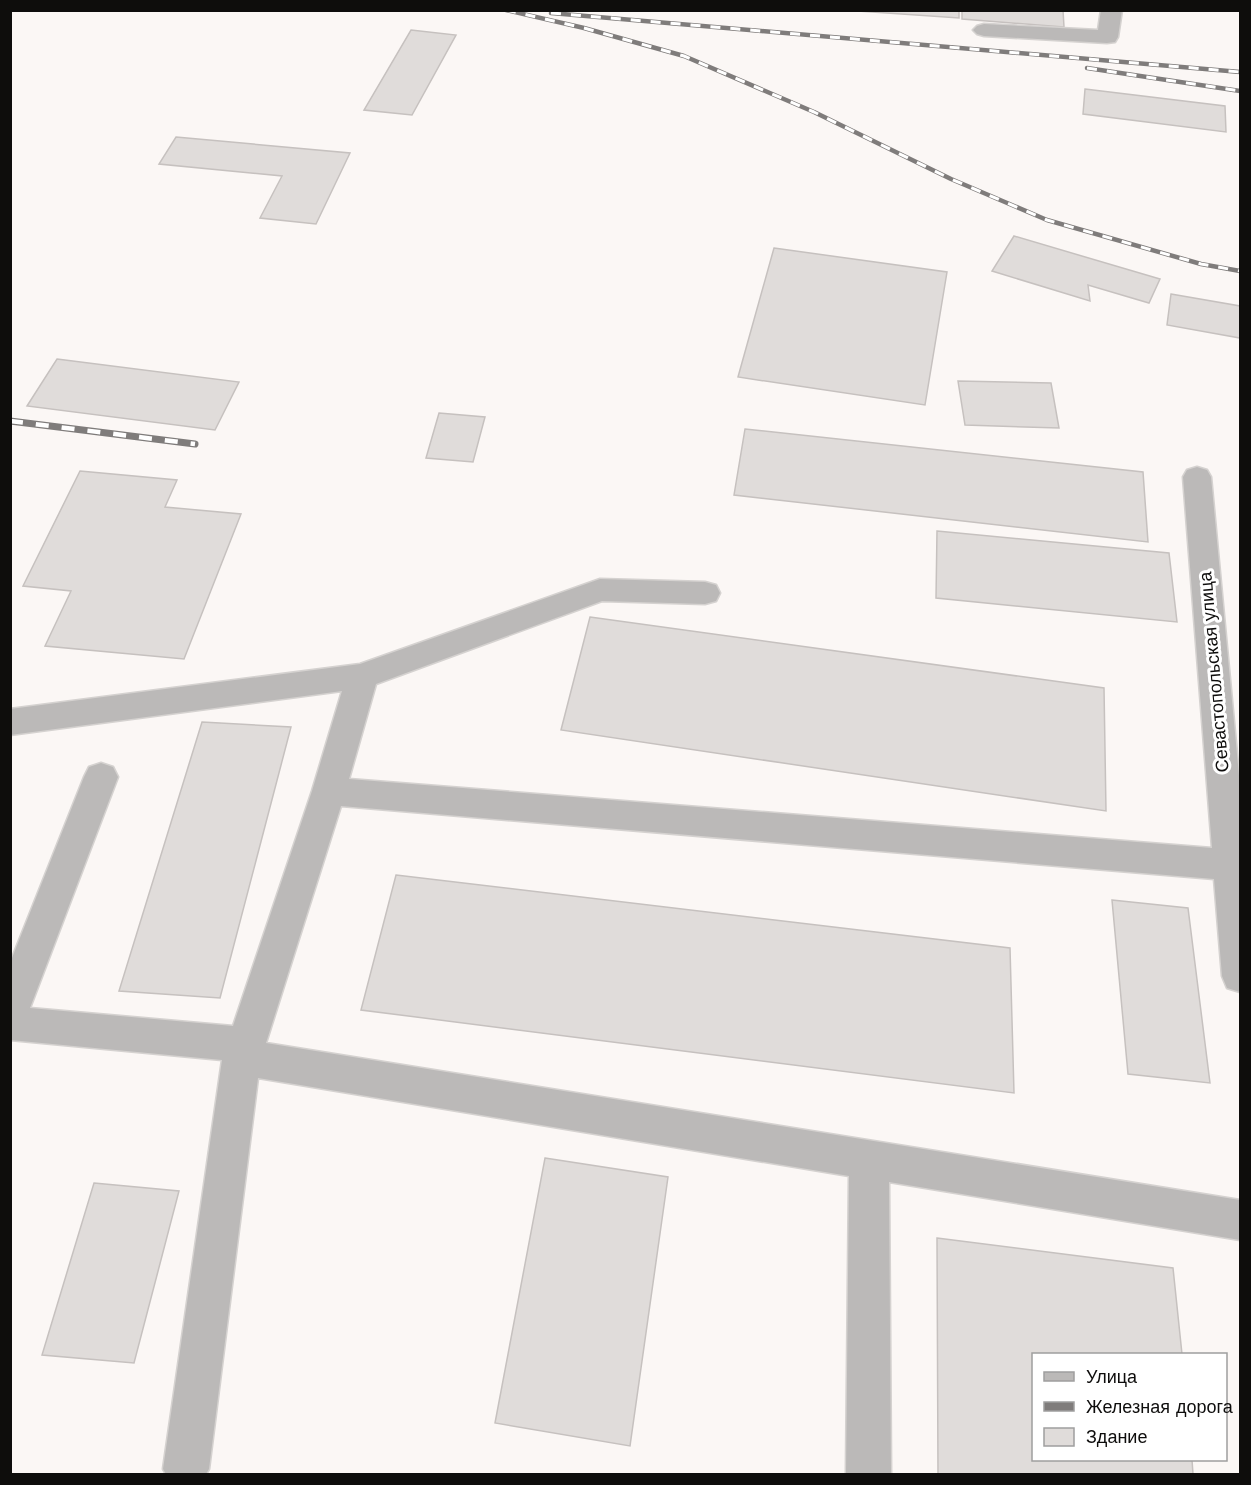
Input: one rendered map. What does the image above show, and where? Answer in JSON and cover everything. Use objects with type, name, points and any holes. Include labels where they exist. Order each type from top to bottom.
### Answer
[{"type":"street","points":[[984,30],[1107,37],[1112,10]]},
{"type":"street","name":"Севастопольская улица","points":[[1197,477],[1240,976]]},
{"type":"street","points":[[10,722],[362,676],[600,590],[705,593]]},
{"type":"street","points":[[186,1469],[244,1051],[329,791],[362,676]]},
{"type":"street","points":[[10,1012],[101,777]]},
{"type":"street","points":[[329,791],[1231,865]]},
{"type":"street","points":[[10,1023],[244,1051],[869,1159],[1240,1220]]},
{"type":"street","points":[[868,1474],[869,1159]]},
{"type":"building","points":[[858,10],[959,10],[959,18],[858,11]]},
{"type":"building","points":[[962,10],[1063,10],[1064,27],[962,19]]},
{"type":"building","points":[[411,30],[456,35],[412,115],[364,110]]},
{"type":"building","points":[[1085,89],[1225,106],[1226,132],[1083,114]]},
{"type":"building","points":[[176,137],[350,153],[316,224],[260,218],[282,176],[159,164]]},
{"type":"building","points":[[1014,236],[1160,279],[1149,303],[1088,285],[1090,301],[992,271]]},
{"type":"building","points":[[774,248],[947,272],[925,405],[738,377]]},
{"type":"building","points":[[1171,294],[1240,306],[1240,338],[1167,325]]},
{"type":"building","points":[[57,359],[239,382],[215,430],[27,406]]},
{"type":"building","points":[[958,381],[1051,383],[1059,428],[965,425]]},
{"type":"building","points":[[439,413],[485,417],[473,462],[426,458]]},
{"type":"building","points":[[745,429],[1143,472],[1148,542],[734,495]]},
{"type":"building","points":[[80,471],[177,480],[165,507],[241,514],[184,659],[45,646],[71,591],[23,586]]},
{"type":"building","points":[[937,531],[1169,553],[1177,622],[936,598]]},
{"type":"building","points":[[590,617],[1104,688],[1106,811],[561,730]]},
{"type":"building","points":[[202,722],[291,727],[220,998],[119,991]]},
{"type":"building","points":[[396,875],[1010,948],[1014,1093],[361,1010]]},
{"type":"building","points":[[1112,900],[1188,908],[1210,1083],[1128,1074]]},
{"type":"building","points":[[545,1158],[668,1177],[630,1446],[495,1423]]},
{"type":"building","points":[[94,1183],[179,1191],[134,1363],[42,1355]]},
{"type":"building","points":[[937,1238],[1173,1268],[1182,1353],[1032,1353],[1032,1461],[1192,1461],[1193,1474],[938,1474]]},
{"type":"railway","points":[[506,10],[584,28],[684,56],[814,112],[951,179],[1047,220],[1201,264],[1240,271]]},
{"type":"railway","points":[[551,13],[1240,72]]},
{"type":"railway","points":[[1087,68],[1240,91]]},
{"type":"railway","points":[[10,421],[195,444]]}]
